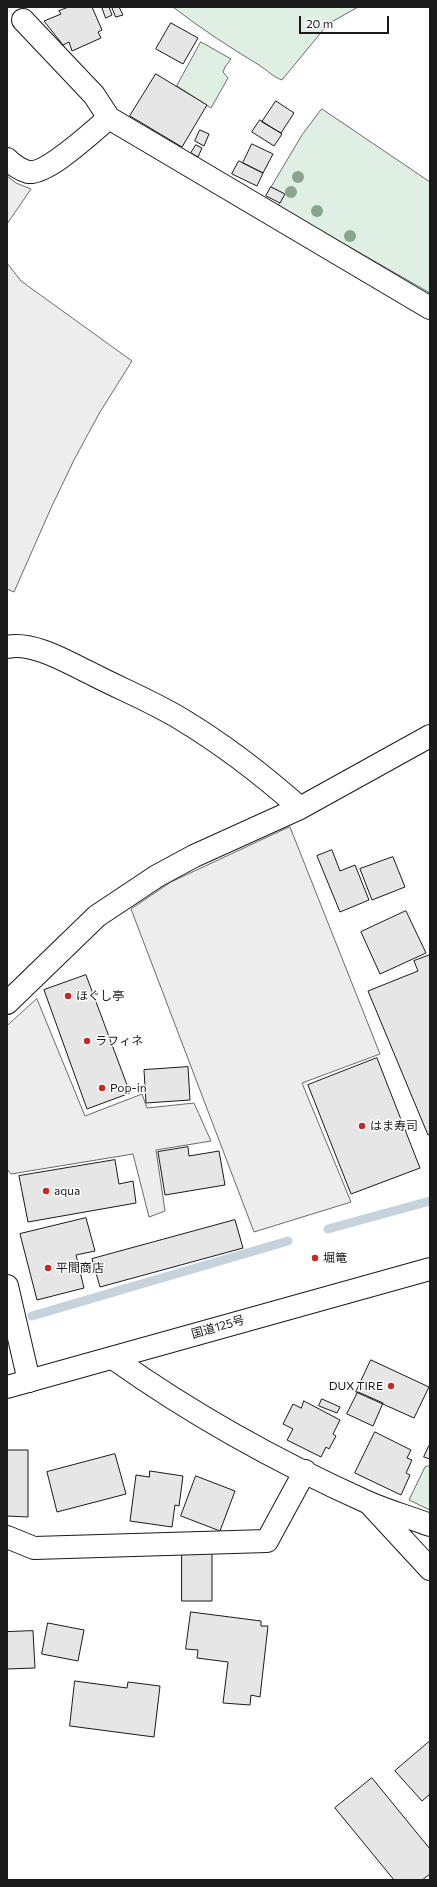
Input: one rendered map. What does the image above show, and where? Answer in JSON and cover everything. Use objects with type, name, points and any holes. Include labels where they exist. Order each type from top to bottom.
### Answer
[{"type":"main road","points":[[23,20],[94,96],[109,118],[430,308]]},
{"type":"main road","points":[[7,159],[28,172],[41,170],[52,164],[109,118]]},
{"type":"main road","points":[[7,647],[15,645],[31,647],[61,659],[181,718],[228,750],[276,787],[300,808]]},
{"type":"main road","points":[[7,1003],[97,916],[157,876],[194,856],[300,808],[430,736]]},
{"type":"main road","name":"国道125号","points":[[7,1387],[113,1358],[238,1321],[430,1269]]},
{"type":"main road","points":[[7,1286],[29,1381]]},
{"type":"main road","points":[[113,1358],[188,1409],[265,1452],[368,1502],[430,1525]]},
{"type":"main road","points":[[7,1537],[34,1548],[267,1541],[304,1471]]},
{"type":"main road","points":[[368,1502],[430,1569]]},
{"type":"green space","points":[[173,7],[358,7],[328,24],[282,80],[215,37]]},
{"type":"green space","points":[[201,42],[231,59],[223,72],[228,78],[211,108],[177,86]]},
{"type":"green space","points":[[322,109],[430,182],[430,293],[278,206],[284,194],[271,187],[302,135]]},
{"type":"green space","points":[[430,1466],[430,1510],[409,1500],[425,1467]]},
{"type":"shaded area","points":[[7,176],[16,183],[31,189],[7,224]]},
{"type":"shaded area","points":[[7,263],[21,281],[132,361],[100,412],[74,460],[14,592],[7,589]]},
{"type":"shaded area","points":[[290,827],[380,1054],[302,1083],[351,1202],[254,1232],[131,909],[171,882]]},
{"type":"shaded area","points":[[37,999],[85,1116],[142,1094],[147,1108],[194,1103],[211,1141],[156,1150],[165,1211],[149,1217],[133,1154],[11,1174],[7,1169],[7,1026]]},
{"type":"building","points":[[69,7],[92,7],[102,30],[98,32],[101,38],[72,51],[69,42],[63,45],[44,21],[61,14],[59,11]]},
{"type":"building","points":[[102,7],[109,7],[112,15],[106,18]]},
{"type":"building","points":[[112,7],[119,7],[123,15],[116,17]]},
{"type":"building","points":[[171,23],[198,38],[183,64],[156,49]]},
{"type":"building","points":[[156,74],[207,105],[182,147],[130,116]]},
{"type":"building","points":[[276,101],[294,113],[281,133],[262,122]]},
{"type":"building","points":[[260,120],[282,134],[274,146],[252,132]]},
{"type":"building","points":[[200,130],[209,134],[204,146],[195,141]]},
{"type":"building","points":[[252,144],[273,154],[263,173],[243,163]]},
{"type":"building","points":[[196,145],[202,148],[198,157],[191,153]]},
{"type":"building","points":[[239,161],[263,173],[257,186],[232,174]]},
{"type":"building","points":[[271,187],[285,194],[280,203],[266,196]]},
{"type":"building","points":[[332,850],[340,871],[355,865],[369,900],[340,912],[317,856]]},
{"type":"building","points":[[393,857],[405,887],[372,900],[360,869]]},
{"type":"building","points":[[406,911],[426,953],[380,974],[361,932]]},
{"type":"building","points":[[430,955],[430,1134],[428,1135],[368,991],[418,971],[414,961]]},
{"type":"building","points":[[86,975],[130,1093],[87,1109],[44,990]]},
{"type":"building","points":[[377,1058],[420,1168],[351,1194],[308,1085]]},
{"type":"building","points":[[188,1067],[190,1100],[146,1103],[144,1070]]},
{"type":"building","points":[[188,1147],[189,1156],[219,1151],[225,1185],[165,1195],[158,1152]]},
{"type":"building","points":[[115,1160],[119,1184],[133,1181],[136,1203],[28,1222],[19,1176]]},
{"type":"building","points":[[86,1218],[95,1251],[76,1255],[84,1288],[37,1300],[20,1234]]},
{"type":"building","points":[[235,1220],[243,1248],[100,1287],[92,1259]]},
{"type":"building","points":[[371,1360],[429,1387],[414,1418],[356,1392]]},
{"type":"building","points":[[358,1392],[383,1403],[373,1426],[347,1414]]},
{"type":"building","points":[[322,1399],[340,1407],[337,1413],[319,1406]]},
{"type":"building","points":[[304,1401],[340,1420],[333,1434],[336,1436],[329,1449],[326,1447],[321,1457],[287,1440],[293,1429],[283,1424],[293,1404],[301,1408]]},
{"type":"building","points":[[375,1432],[411,1450],[407,1458],[412,1460],[406,1473],[410,1475],[401,1495],[355,1473]]},
{"type":"building","points":[[429,1446],[430,1447],[430,1459],[424,1457]]},
{"type":"building","points":[[7,1450],[28,1450],[28,1517],[7,1516]]},
{"type":"building","points":[[115,1454],[126,1494],[57,1512],[47,1472]]},
{"type":"building","points":[[150,1471],[183,1476],[179,1506],[175,1505],[172,1527],[130,1521],[136,1475],[149,1477]]},
{"type":"building","points":[[196,1476],[235,1491],[220,1531],[181,1516]]},
{"type":"building","points":[[182,1552],[212,1552],[212,1601],[182,1601]]},
{"type":"building","points":[[191,1612],[261,1621],[261,1626],[268,1626],[260,1697],[251,1695],[250,1705],[223,1703],[228,1662],[197,1658],[198,1650],[186,1649]]},
{"type":"building","points":[[48,1623],[84,1630],[78,1661],[42,1654]]},
{"type":"building","points":[[33,1631],[35,1668],[7,1669],[7,1632]]},
{"type":"building","points":[[75,1681],[127,1688],[128,1682],[160,1686],[154,1737],[70,1726]]},
{"type":"building","points":[[430,1741],[430,1794],[422,1801],[395,1771]]},
{"type":"building","points":[[372,1778],[430,1849],[430,1874],[422,1880],[394,1880],[335,1808]]},
{"type":"waterway","points":[[328,1229],[430,1201]]},
{"type":"waterway","points":[[32,1316],[288,1241]]},
{"type":"place","name":"ほぐし亭","points":[[68,996]]},
{"type":"place","name":"ラフィネ","points":[[87,1041]]},
{"type":"place","name":"Pop-in","points":[[102,1088]]},
{"type":"place","name":"はま寿司","points":[[362,1126]]},
{"type":"place","name":"aqua","points":[[46,1191]]},
{"type":"place","name":"堀篭","points":[[315,1258]]},
{"type":"place","name":"平間商店","points":[[48,1268]]},
{"type":"place","name":"DUX TIRE","points":[[391,1386]]}]
